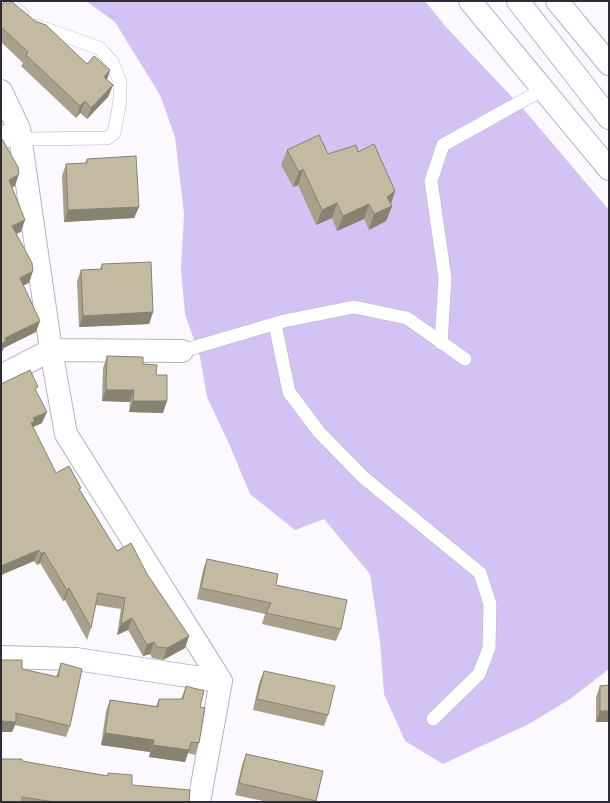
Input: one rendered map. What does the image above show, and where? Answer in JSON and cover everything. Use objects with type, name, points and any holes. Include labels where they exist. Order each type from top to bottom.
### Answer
[{"type":"main road","points":[[470,1],[542,90],[609,169]]},
{"type":"main road","points":[[518,1],[609,118]]},
{"type":"main road","points":[[556,1],[609,64]]},
{"type":"main road","points":[[1,91],[66,434],[221,681],[199,802]]},
{"type":"main road","points":[[1,376],[51,350],[182,351]]},
{"type":"main road","points":[[1,657],[76,658],[221,681]]},
{"type":"lane","points":[[5,1],[36,26],[99,48],[112,62],[120,82],[120,101],[114,133],[107,138],[28,139],[10,134]]},
{"type":"lane","points":[[441,343],[445,278],[431,181],[443,145],[542,90]]},
{"type":"lane","points":[[182,351],[275,324],[354,307],[407,318],[465,359]]},
{"type":"lane","points":[[275,324],[289,392],[319,432],[363,477],[480,573],[490,604],[489,648],[479,674],[433,719]]},
{"type":"shaded area","points":[[86,1],[425,1],[446,27],[526,112],[609,210],[609,669],[570,699],[529,724],[443,764],[405,741],[384,694],[380,641],[370,574],[324,519],[295,530],[250,494],[207,397],[200,357],[185,314],[181,269],[184,214],[175,137],[160,95],[115,22]]},
{"type":"building","points":[[5,1],[8,4],[11,1],[35,21],[46,25],[87,64],[94,56],[110,70],[104,77],[113,85],[91,108],[85,101],[80,106],[26,55],[28,52],[1,27],[1,6]]},
{"type":"building","points":[[319,135],[328,154],[356,145],[358,152],[374,144],[395,191],[387,197],[392,206],[374,214],[369,204],[343,216],[337,203],[322,210],[303,169],[299,172],[287,150]]},
{"type":"building","points":[[1,139],[18,167],[19,174],[9,180],[25,220],[12,226],[32,263],[33,271],[20,278],[40,321],[5,338],[6,341],[1,344]]},
{"type":"building","points":[[136,156],[139,207],[68,210],[66,164],[87,163],[87,159]]},
{"type":"building","points":[[151,262],[153,312],[83,316],[81,270],[102,269],[102,264]]},
{"type":"building","points":[[107,356],[143,357],[143,364],[157,365],[156,375],[167,375],[167,401],[133,401],[134,390],[106,390]]},
{"type":"building","points":[[30,370],[38,387],[35,389],[47,412],[33,418],[35,421],[31,423],[56,473],[69,466],[81,488],[79,489],[117,551],[131,543],[147,574],[189,636],[167,648],[157,647],[154,642],[147,645],[132,618],[121,624],[125,598],[98,593],[91,628],[69,588],[67,590],[44,552],[41,554],[39,550],[1,566],[1,384]]},
{"type":"building","points":[[207,559],[278,574],[276,585],[347,600],[341,629],[266,613],[271,603],[201,588]]},
{"type":"building","points":[[1,660],[22,660],[22,669],[58,677],[61,663],[82,669],[70,726],[16,713],[16,722],[2,721],[1,724]]},
{"type":"building","points":[[264,671],[335,686],[328,715],[257,699]]},
{"type":"building","points":[[609,685],[609,711],[600,711],[600,686]]},
{"type":"building","points":[[186,686],[204,691],[200,707],[205,708],[199,743],[191,742],[189,750],[153,745],[154,740],[105,733],[110,700],[158,707],[159,699],[183,699]]},
{"type":"building","points":[[246,754],[323,771],[316,801],[239,783]]},
{"type":"building","points":[[1,759],[22,759],[22,761],[108,776],[108,773],[132,775],[132,785],[190,790],[189,802],[55,802],[22,797],[22,802],[1,802]]}]
